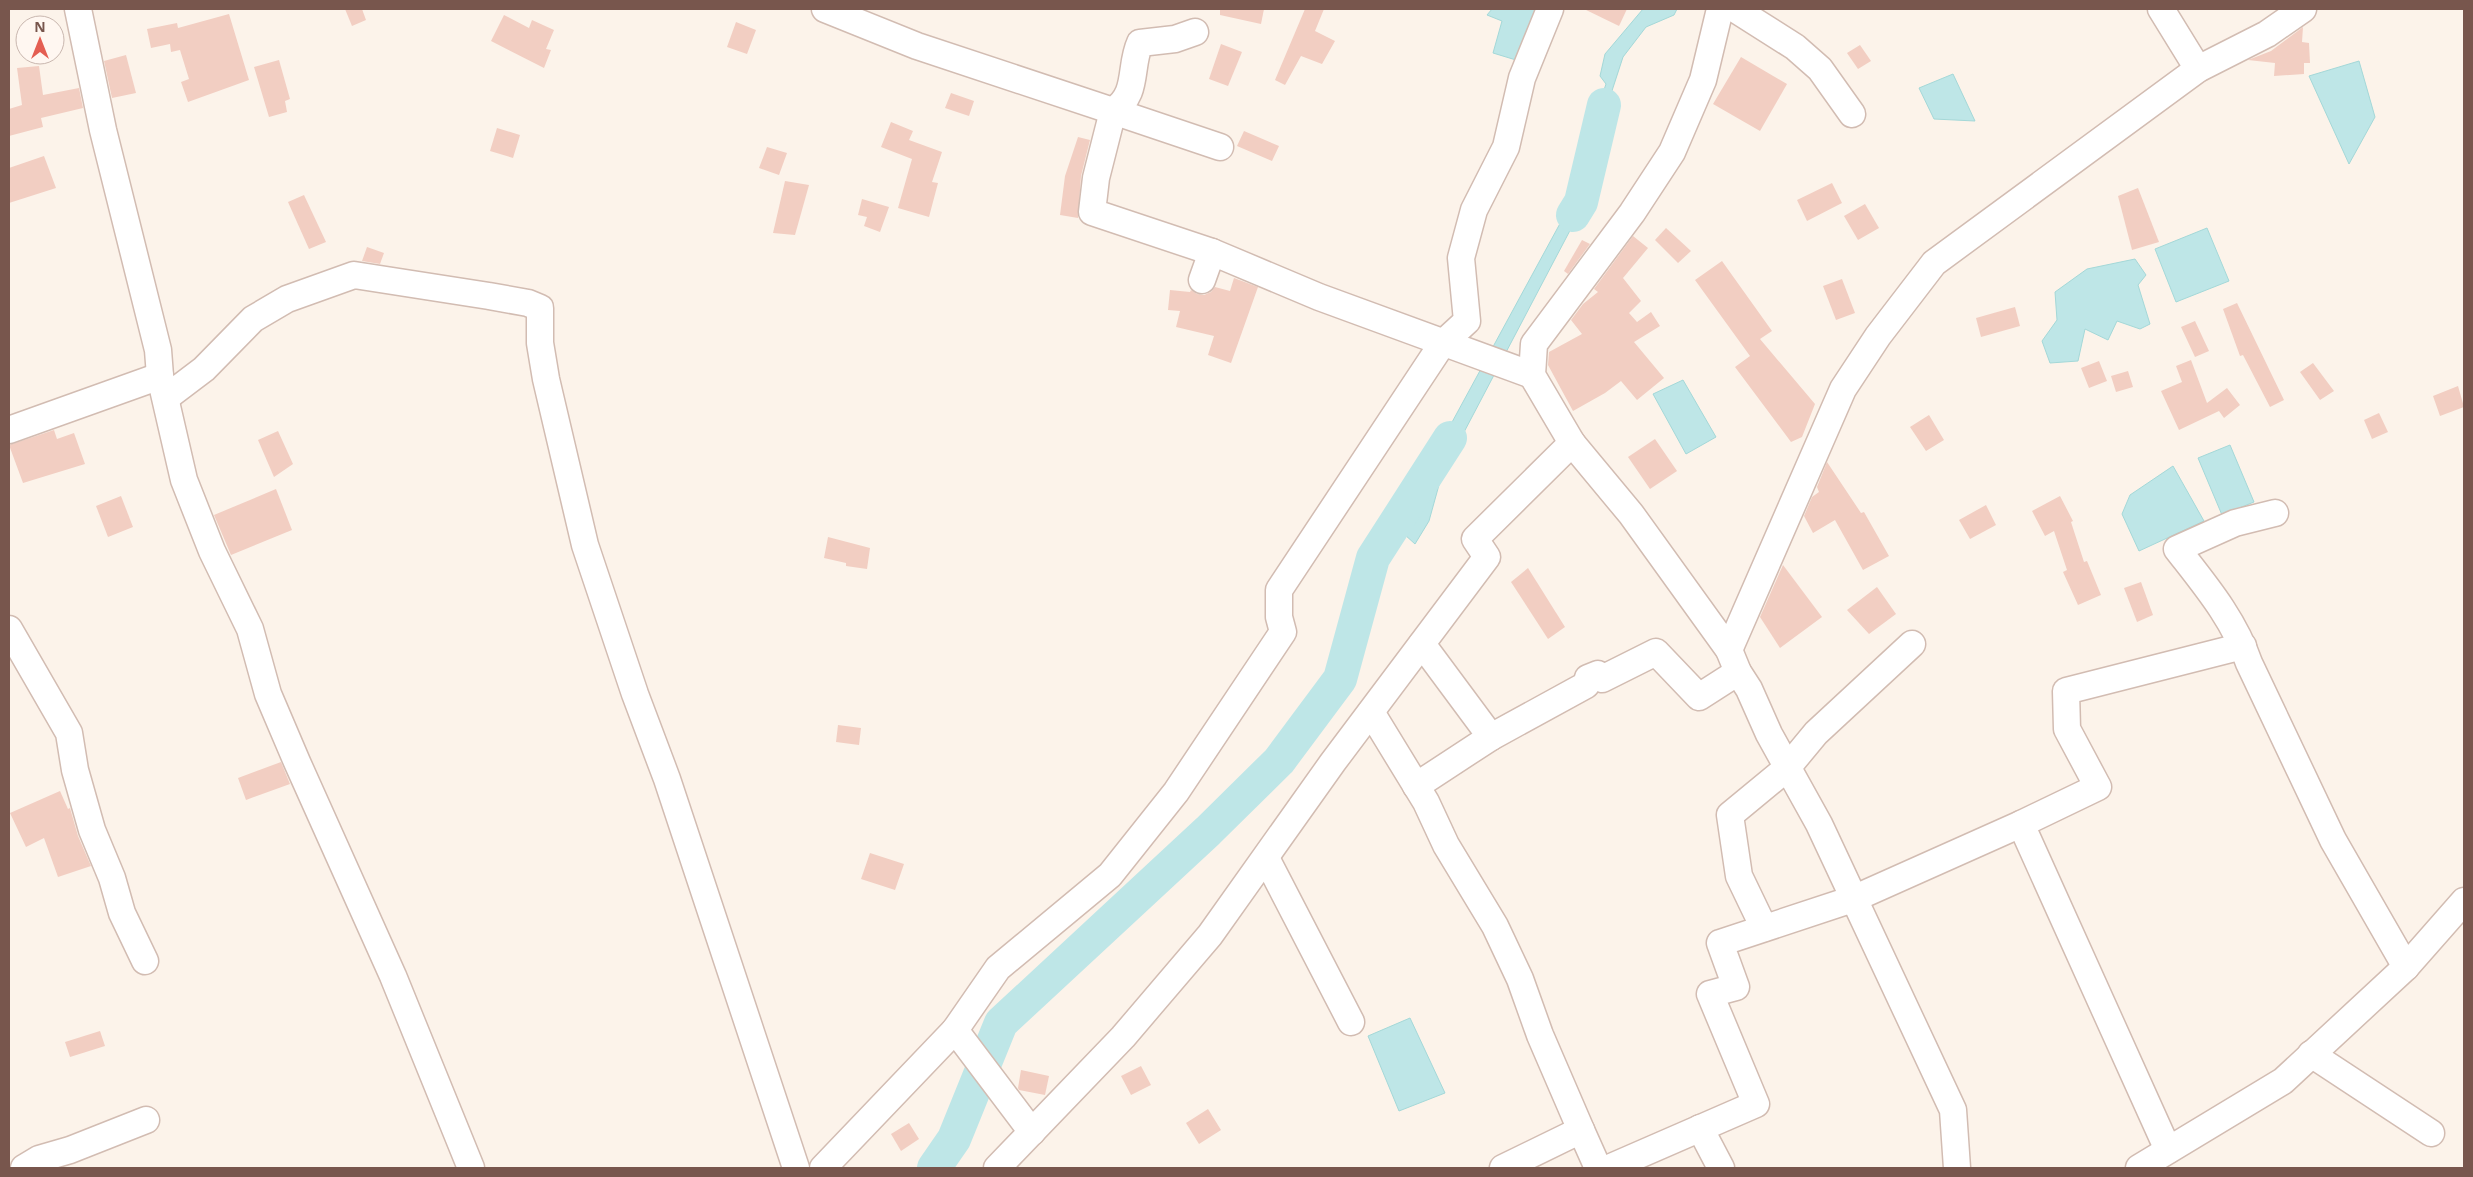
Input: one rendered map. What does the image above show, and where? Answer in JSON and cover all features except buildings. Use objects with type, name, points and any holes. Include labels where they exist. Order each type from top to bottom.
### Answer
[{"type":"street","points":[[78,9],[103,130],[158,350],[184,480],[212,551],[250,629],[268,694],[296,762],[393,976],[471,1168]]},
{"type":"street","points":[[825,9],[917,46],[1220,146]]},
{"type":"street","points":[[823,1168],[956,1030],[998,968],[1110,875],[1176,792],[1283,632],[1279,617],[1279,590],[1442,344],[1467,320],[1461,258],[1474,210],[1506,147],[1522,78],[1550,9]]},
{"type":"street","points":[[1720,9],[1703,80],[1672,152],[1632,213],[1534,344],[1532,375],[1572,443],[1631,514],[1733,661],[1749,688],[1768,734],[1818,824],[1952,1110],[1957,1168]]},
{"type":"street","points":[[1735,9],[1795,47],[1820,69],[1852,114]]},
{"type":"street","points":[[2161,9],[2198,69]]},
{"type":"street","points":[[1416,786],[1491,737],[1586,685],[1588,678],[1598,674],[1602,678],[1656,652],[1699,697],[1733,661],[1843,389],[1878,336],[1934,263],[2198,69],[2267,34],[2303,9]]},
{"type":"street","points":[[1195,32],[1175,39],[1140,43],[1133,76],[1124,103],[1113,111],[1096,178],[1092,212],[1212,252],[1319,297],[1422,334],[1442,344],[1532,375]]},
{"type":"street","points":[[1202,280],[1212,252]]},
{"type":"street","points":[[9,430],[164,387],[204,369],[253,319],[287,299],[354,275],[489,296],[528,303],[540,308],[540,343],[546,379],[586,545],[796,1168]]},
{"type":"street","points":[[1008,1164],[1032,1132],[1123,1037],[1210,935],[1254,870],[1266,858],[1371,712],[1487,557],[1475,539],[1572,443]]},
{"type":"street","points":[[2275,513],[2235,523],[2177,549],[2221,605],[2243,646],[2249,663],[2333,840],[2406,967]]},
{"type":"street","points":[[9,629],[69,733],[75,770],[92,830],[112,878],[122,912],[145,961]]},
{"type":"street","points":[[1422,644],[1491,737]]},
{"type":"street","points":[[1764,928],[1739,876],[1730,815],[1787,768],[1816,733],[1912,644]]},
{"type":"street","points":[[1609,1168],[1756,1104],[1710,994],[1736,987],[1720,943],[1853,899],[2098,787],[2067,728],[2066,691],[2243,646]]},
{"type":"street","points":[[1371,712],[1416,786],[1446,845],[1495,926],[1520,979],[1540,1035],[1598,1168]]},
{"type":"street","points":[[2020,824],[2168,1150]]},
{"type":"street","points":[[1266,858],[1351,1022]]},
{"type":"street","points":[[2139,1168],[2283,1081],[2406,967],[2464,901]]},
{"type":"street","points":[[956,1030],[1032,1132]]},
{"type":"street","points":[[2312,1054],[2431,1133]]},
{"type":"street","points":[[24,1168],[39,1159],[70,1150],[146,1120]]},
{"type":"street","points":[[1700,1128],[1721,1168]]},
{"type":"street","points":[[1503,1168],[1581,1130]]},
{"type":"water","points":[[1492,9],[1543,9],[1516,60],[1493,53],[1502,21],[1487,15]]},
{"type":"water","points":[[1643,9],[1677,9],[1674,15],[1646,27],[1623,57],[1608,103],[1606,162],[1442,474],[1429,521],[1415,544],[1404,534],[1417,516],[1426,470],[1594,161],[1592,125],[1606,84],[1600,76],[1605,54]]},
{"type":"water","points":[[2359,61],[2375,117],[2349,164],[2309,76]]},
{"type":"water","points":[[1953,74],[1975,121],[1934,119],[1919,88]]},
{"type":"water","points":[[2207,228],[2229,281],[2176,302],[2155,249]]},
{"type":"water","points":[[2135,259],[2146,275],[2138,285],[2150,324],[2140,329],[2117,321],[2108,340],[2085,329],[2078,361],[2050,363],[2042,341],[2057,320],[2055,292],[2087,269]]},
{"type":"water","points":[[1683,380],[1716,437],[1686,454],[1653,394]]},
{"type":"water","points":[[2230,445],[2254,502],[2222,515],[2198,458]]},
{"type":"water","points":[[2173,466],[2204,521],[2139,551],[2122,514],[2130,495]]},
{"type":"water","points":[[1410,1018],[1445,1093],[1399,1111],[1368,1036]]},
{"type":"waterway","points":[[1573,215],[1581,202],[1604,105]]},
{"type":"waterway","points":[[934,1168],[954,1139],[1001,1023],[1208,831],[1279,761],[1340,679],[1373,558],[1450,438]]}]
